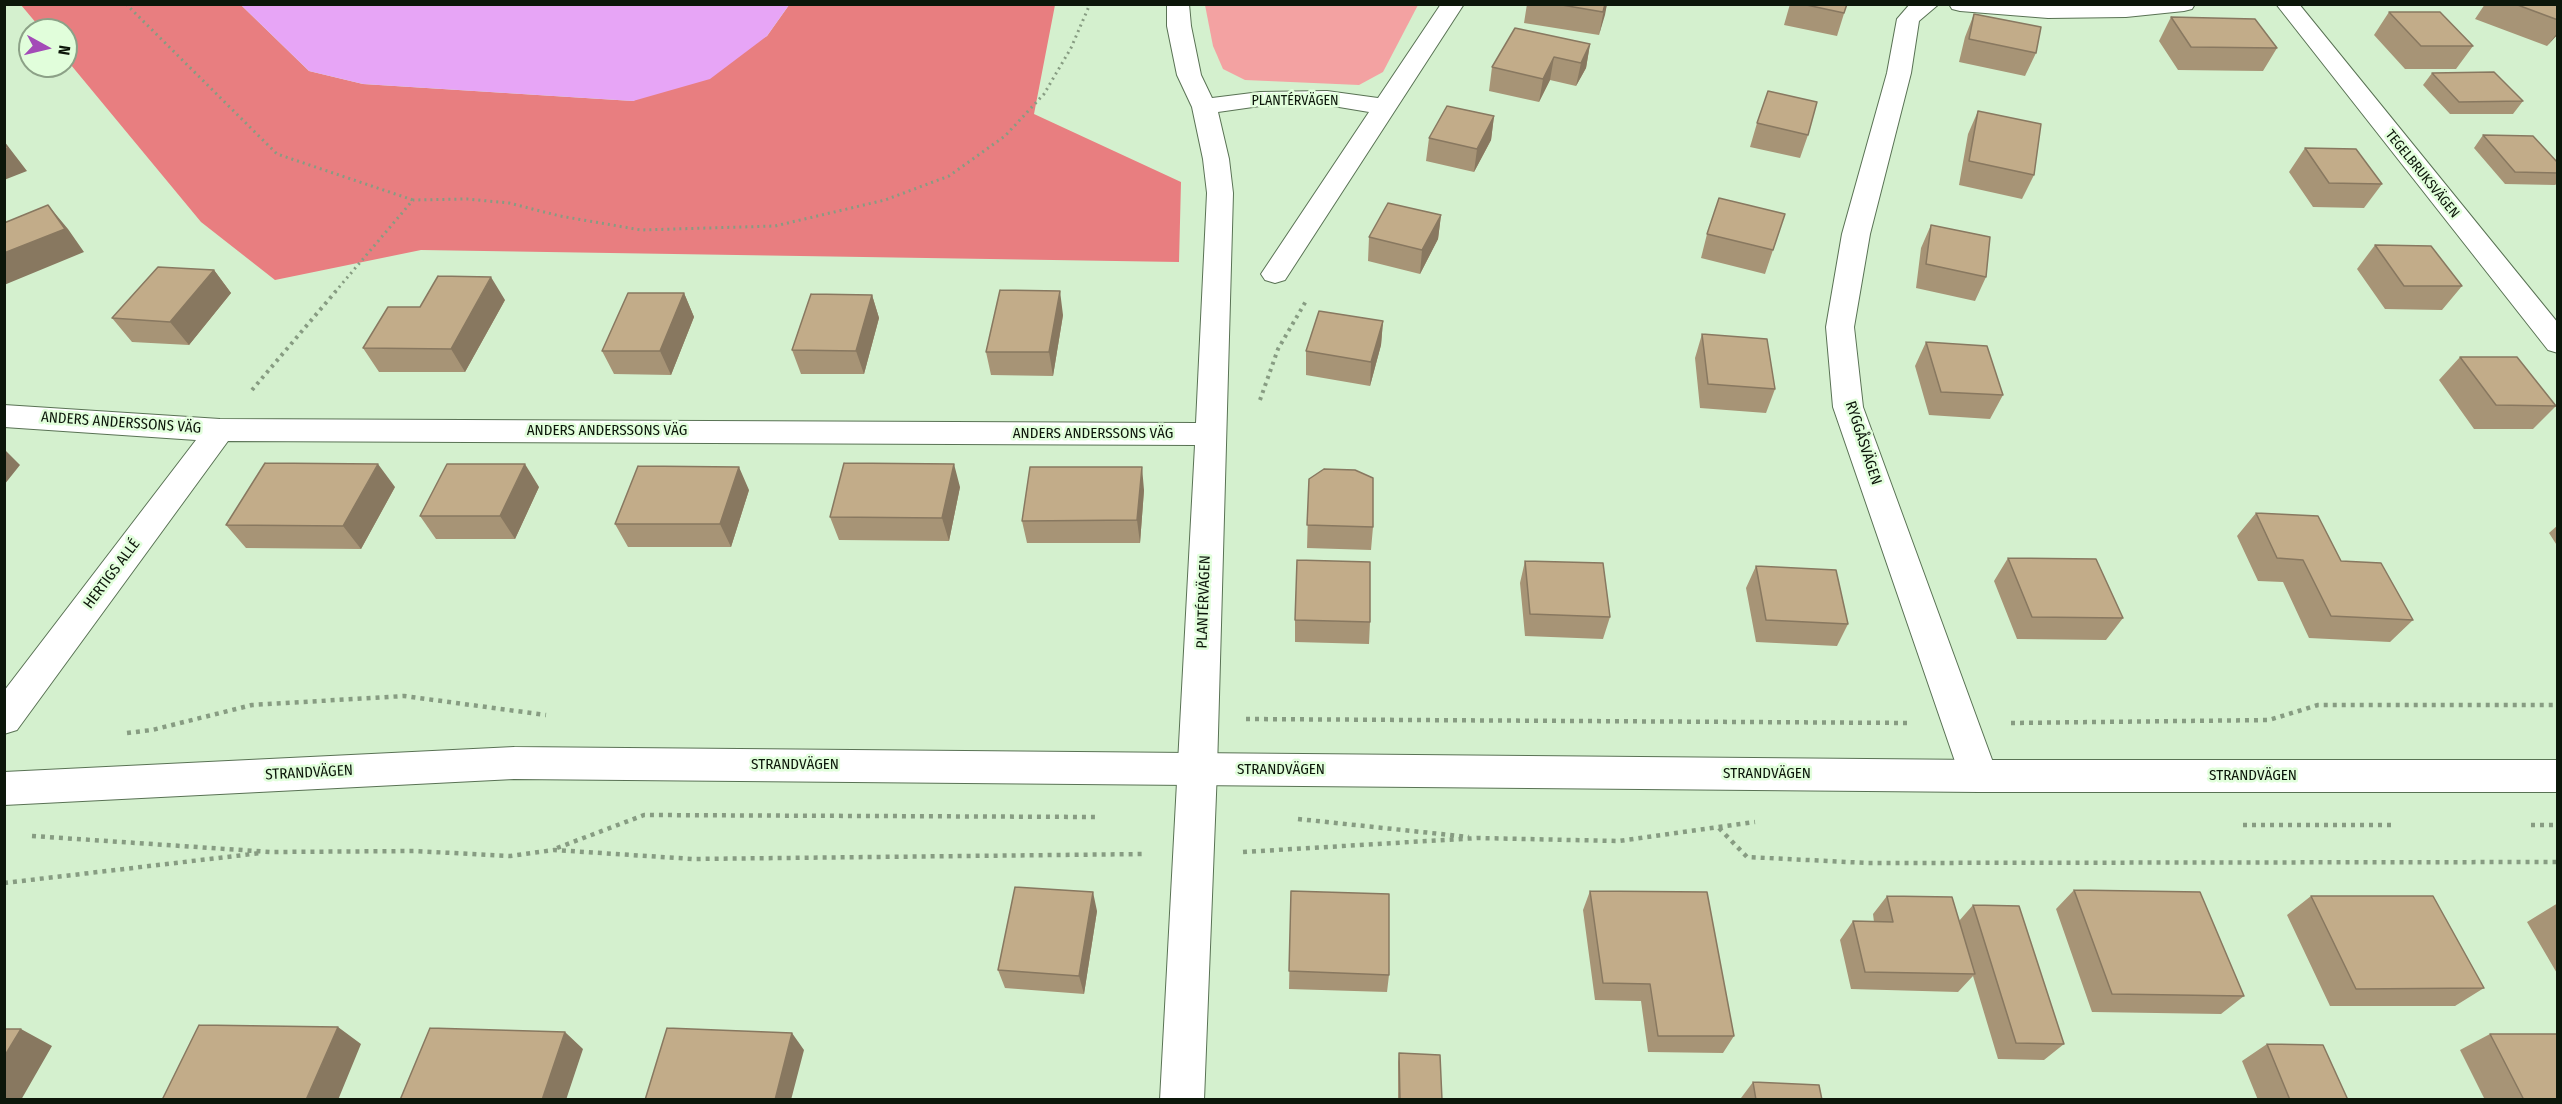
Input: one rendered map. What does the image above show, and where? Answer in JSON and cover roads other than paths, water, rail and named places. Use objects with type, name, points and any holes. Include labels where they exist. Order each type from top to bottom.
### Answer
[{"type":"street","name":"PLANTÉRVÄGEN","points":[[1178,4],[1179,26],[1189,75],[1204,107],[1216,159],[1220,193],[1198,769],[1182,1100]]},
{"type":"street","points":[[1275,274],[1453,4]]},
{"type":"street","name":"RYGGÅSVÄGEN","points":[[1928,4],[1919,8],[1908,19],[1899,73],[1856,234],[1840,327],[1848,407],[1979,776]]},
{"type":"street","points":[[1960,4],[2048,11],[2126,10],[2184,4]]},
{"type":"street","name":"TEGELBRUKSVÄGEN","points":[[2287,4],[2558,343]]},
{"type":"street","name":"PLANTÉRVÄGEN","points":[[1204,107],[1260,99],[1328,98],[1386,106]]},
{"type":"street","name":"ANDERS ANDERSSONS VÄG","points":[[4,416],[220,430],[1210,434]]},
{"type":"street","name":"HERTIGS ALLÉ","points":[[4,718],[220,430]]},
{"type":"street","name":"STRANDVÄGEN","points":[[4,789],[514,763],[1979,776],[2558,776]]}]
